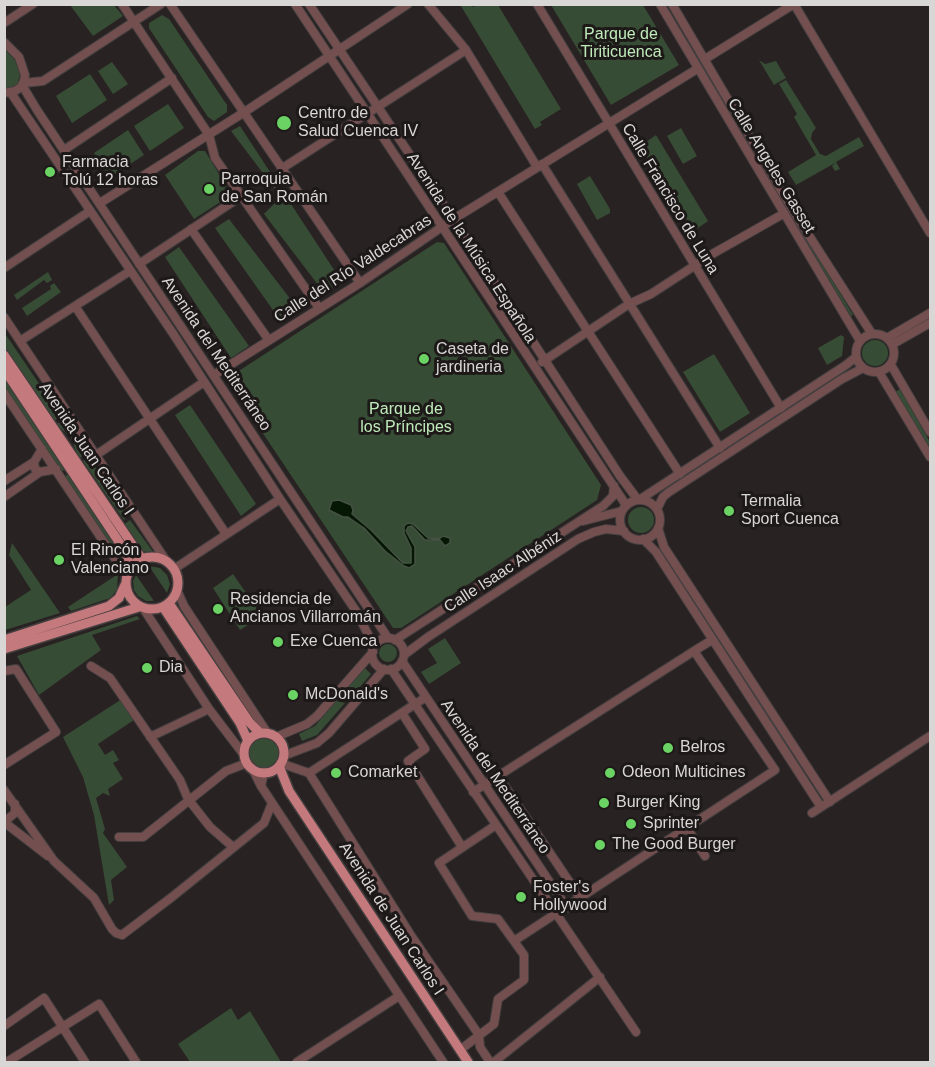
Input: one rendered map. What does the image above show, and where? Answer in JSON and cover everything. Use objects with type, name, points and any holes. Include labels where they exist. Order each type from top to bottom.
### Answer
[{"type":"main road","name":"Avenida Juan Carlos I","points":[[4,355],[142,559]]},
{"type":"main road","name":"Avenida Juan Carlos I","points":[[4,369],[119,542],[127,556],[127,576]]},
{"type":"main road","points":[[4,640],[109,606],[119,598],[127,576],[142,559],[155,557],[171,566],[178,578],[177,590],[166,605],[154,610],[141,608],[4,649]]},
{"type":"main road","points":[[127,576],[130,599],[141,608]]},
{"type":"main road","points":[[166,605],[250,723],[282,746],[281,762],[289,791]]},
{"type":"main road","points":[[166,605],[240,723],[248,741],[247,762],[267,772],[289,791]]},
{"type":"main road","points":[[248,741],[268,735]]},
{"type":"main road","points":[[267,772],[281,762]]},
{"type":"main road","name":"Avenida de Juan Carlos I","points":[[289,791],[468,1062]]},
{"type":"street","points":[[4,23],[33,4]]},
{"type":"street","points":[[122,4],[209,135],[215,158],[240,197],[319,308]]},
{"type":"street","points":[[8,93],[23,84],[43,81],[161,4]]},
{"type":"street","points":[[170,4],[360,283]]},
{"type":"street","name":"Avenida de la Música Española","points":[[295,4],[614,486],[624,508]]},
{"type":"street","name":"Avenida de la Música Española","points":[[309,4],[620,476],[639,500]]},
{"type":"street","points":[[100,203],[209,135],[408,4]]},
{"type":"street","points":[[429,4],[466,50],[720,448]]},
{"type":"street","name":"Calle Francisco de Luna","points":[[537,4],[781,408]]},
{"type":"street","name":"Calle Angeles Gasset","points":[[660,4],[696,69],[860,341]]},
{"type":"street","name":"Calle Angeles Gasset","points":[[672,4],[792,209],[872,334]]},
{"type":"street","points":[[705,58],[794,4],[930,233]]},
{"type":"street","name":"Avenida del Mediterráneo","points":[[4,42],[15,51],[22,63],[25,75],[23,84],[64,150],[391,639]]},
{"type":"street","points":[[281,169],[466,50]]},
{"type":"street","name":"Calle del Río Valdecabras","points":[[214,375],[360,283],[452,220],[696,69]]},
{"type":"street","points":[[64,150],[172,78]]},
{"type":"street","name":"Avenida del Mediterráneo","points":[[8,93],[90,211],[356,611],[373,649]]},
{"type":"street","points":[[498,192],[680,474]]},
{"type":"street","points":[[139,264],[240,197]]},
{"type":"street","points":[[4,268],[90,211]]},
{"type":"street","points":[[534,367],[629,304],[651,294],[714,253],[783,214]]},
{"type":"street","points":[[191,230],[268,339]]},
{"type":"street","points":[[20,341],[130,271]]},
{"type":"street","points":[[75,306],[226,534]]},
{"type":"street","points":[[890,341],[930,313]]},
{"type":"street","points":[[4,317],[171,566],[280,499]]},
{"type":"street","points":[[890,341],[930,323]]},
{"type":"street","points":[[872,334],[882,334],[890,341],[895,355],[891,365],[879,372],[863,368],[856,357],[856,348],[860,341],[872,334]]},
{"type":"street","points":[[639,500],[650,502],[657,509],[660,518],[658,528],[652,536],[642,539],[632,538],[624,531],[620,521],[624,508],[846,366],[856,357]]},
{"type":"street","points":[[891,365],[930,432]]},
{"type":"street","points":[[657,509],[661,499],[669,492],[842,379],[863,368]]},
{"type":"street","points":[[879,372],[930,457]]},
{"type":"street","points":[[96,455],[204,382]]},
{"type":"street","points":[[4,393],[127,576]]},
{"type":"street","points":[[4,481],[34,462],[42,449]]},
{"type":"street","points":[[34,462],[35,469],[40,472]]},
{"type":"street","points":[[4,497],[40,472],[56,468]]},
{"type":"street","name":"Calle Isaac Albéniz","points":[[391,639],[578,523],[609,501],[614,493],[614,486]]},
{"type":"street","name":"Calle Isaac Albéniz","points":[[578,523],[624,508]]},
{"type":"street","points":[[658,528],[664,547],[830,802]]},
{"type":"street","name":"Calle Isaac Albéniz","points":[[403,658],[428,637],[578,538],[606,529],[624,531]]},
{"type":"street","points":[[642,539],[656,552],[821,807]]},
{"type":"street","points":[[177,590],[184,606],[268,735],[307,724],[317,716],[380,640],[391,639],[402,646],[403,658],[398,666],[388,669],[330,733],[317,743],[281,762]]},
{"type":"street","points":[[141,608],[247,762],[443,1062]]},
{"type":"street","points":[[473,792],[712,640]]},
{"type":"street","points":[[373,649],[375,663],[388,669]]},
{"type":"street","points":[[514,941],[775,770],[694,651]]},
{"type":"street","name":"Avenida del Mediterráneo","points":[[403,658],[426,697],[567,908]]},
{"type":"street","points":[[91,666],[110,678],[180,780],[188,799],[210,827],[233,848]]},
{"type":"street","points":[[4,671],[16,669],[56,732],[4,765]]},
{"type":"street","name":"Avenida del Mediterráneo","points":[[388,669],[415,705],[636,1032]]},
{"type":"street","points":[[309,773],[426,697]]},
{"type":"street","points":[[150,737],[209,709]]},
{"type":"street","points":[[402,713],[425,749],[408,761],[462,847]]},
{"type":"street","points":[[812,813],[930,736]]},
{"type":"street","points":[[119,837],[143,837],[226,771],[247,762]]},
{"type":"street","points":[[281,762],[309,773],[410,934],[479,1035],[480,1047],[492,1062],[600,977]]},
{"type":"street","points":[[261,786],[267,772]]},
{"type":"street","name":"Avenida del Mediterráneo","points":[[498,776],[581,899]]},
{"type":"street","points":[[4,790],[54,861]]},
{"type":"street","points":[[15,804],[15,813],[4,822],[54,861],[94,898],[112,929],[122,935],[264,823],[272,803]]},
{"type":"street","points":[[15,831],[27,822]]},
{"type":"street","points":[[460,1050],[494,1024],[498,999],[524,980],[524,955],[514,941],[498,919],[472,916],[439,863],[496,825]]},
{"type":"street","points":[[687,828],[705,856]]},
{"type":"street","points":[[297,1062],[399,996]]},
{"type":"street","points":[[4,1026],[44,998],[86,1062]]},
{"type":"street","points":[[4,1058],[7,1062],[99,1004],[136,1062]]},
{"type":"green space","points":[[464,4],[473,7],[498,5],[561,109],[540,122],[542,125],[535,129],[461,6]]},
{"type":"green space","points":[[70,5],[114,5],[123,16],[93,36]]},
{"type":"green space","name":"Parque de Tiriticuenca","points":[[551,5],[643,5],[679,65],[611,105]]},
{"type":"green space","points":[[162,15],[169,19],[227,105],[227,112],[214,121],[208,117],[149,28],[149,23]]},
{"type":"green space","points":[[4,49],[15,60],[20,75],[17,86],[9,89],[5,89]]},
{"type":"green space","points":[[759,60],[765,64],[776,61],[786,78],[774,85]]},
{"type":"green space","points":[[112,62],[128,84],[113,94],[98,71]]},
{"type":"green space","points":[[90,74],[107,100],[72,123],[56,96]]},
{"type":"green space","points":[[786,80],[816,128],[811,139],[820,154],[826,156],[859,137],[864,146],[836,162],[840,169],[835,171],[832,166],[835,163],[796,185],[788,172],[816,155],[794,117],[797,114],[779,84]]},
{"type":"green space","points":[[716,87],[778,191],[775,193],[713,88]]},
{"type":"green space","points":[[168,104],[184,128],[150,151],[134,126]]},
{"type":"green space","points":[[240,126],[342,282],[325,294],[264,214],[281,197],[231,131]]},
{"type":"green space","points":[[681,128],[697,156],[683,164],[667,136]]},
{"type":"green space","points":[[128,130],[144,155],[110,177],[94,153]]},
{"type":"green space","points":[[656,135],[708,221],[694,231],[680,210],[676,212],[650,172],[655,169],[639,147]]},
{"type":"green space","points":[[198,151],[205,151],[230,192],[228,197],[194,219],[165,175]]},
{"type":"green space","points":[[590,176],[610,209],[610,213],[597,220],[577,184]]},
{"type":"green space","points":[[229,219],[298,309],[280,320],[215,228]]},
{"type":"green space","points":[[802,230],[853,315],[851,316],[800,232]]},
{"type":"green space","name":"Parque de los Príncipes","points":[[437,242],[444,243],[601,485],[597,500],[401,628],[393,628],[230,384],[231,376]]},
{"type":"green space","points":[[179,247],[249,346],[231,358],[165,257]]},
{"type":"green space","points":[[48,272],[52,280],[47,283],[44,280],[17,300],[14,295]]},
{"type":"green space","points":[[54,283],[61,292],[27,316],[22,308],[51,289],[50,286]]},
{"type":"green space","points":[[4,332],[61,416],[52,422],[5,349]]},
{"type":"green space","points":[[841,335],[844,337],[842,356],[827,365],[818,348]]},
{"type":"green space","points":[[875,340],[884,344],[888,353],[884,362],[875,366],[866,362],[862,353],[866,344]]},
{"type":"green space","points":[[714,354],[750,413],[720,432],[683,372]]},
{"type":"green space","points":[[4,376],[68,467],[61,472],[5,388]]},
{"type":"green space","points":[[900,389],[930,442],[930,449],[895,392]]},
{"type":"green space","points":[[190,405],[256,504],[241,516],[175,415]]},
{"type":"green space","points":[[65,420],[88,454],[79,458],[71,438],[56,424]]},
{"type":"green space","points":[[89,457],[129,514],[124,520],[83,461]]},
{"type":"green space","points":[[69,474],[117,545],[112,549],[63,477]]},
{"type":"green space","points":[[641,507],[651,510],[654,520],[651,530],[641,533],[631,530],[628,520],[631,510]]},
{"type":"green space","points":[[130,520],[154,553],[141,551],[122,526]]},
{"type":"green space","points":[[12,543],[60,613],[5,630],[5,607],[31,590],[9,555]]},
{"type":"green space","points":[[149,566],[160,568],[167,575],[170,584],[167,593]]},
{"type":"green space","points":[[118,574],[117,590],[110,598],[71,611],[68,607]]},
{"type":"green space","points":[[233,574],[262,616],[240,630],[213,588]]},
{"type":"green space","points":[[136,575],[154,601],[146,601],[138,596],[134,590],[133,581]]},
{"type":"green space","points":[[137,616],[140,619],[92,635],[101,650],[39,695],[17,656]]},
{"type":"green space","points":[[445,638],[461,663],[429,684],[421,672],[437,663],[428,649]]},
{"type":"green space","points":[[388,644],[396,649],[397,653],[392,661],[388,662],[380,657],[379,653],[384,645]]},
{"type":"green space","points":[[365,668],[371,674],[348,701],[339,698]]},
{"type":"green space","points":[[122,699],[134,720],[98,744],[105,755],[113,750],[119,760],[113,763],[123,779],[108,789],[110,796],[103,793],[96,798],[105,829],[103,833],[127,867],[111,880],[114,900],[109,905],[94,815],[83,777],[63,737]]},
{"type":"green space","points":[[336,701],[345,703],[317,735],[302,741],[299,734],[315,726]]},
{"type":"green space","points":[[264,738],[275,742],[279,753],[275,764],[264,768],[253,764],[249,753],[253,742]]},
{"type":"green space","points":[[231,1008],[238,1020],[250,1011],[281,1062],[190,1062],[178,1044]]},
{"type":"shaded area","points":[[339,500],[351,505],[352,514],[403,563],[411,563],[411,548],[404,533],[404,526],[408,523],[413,524],[428,538],[439,539],[443,536],[450,538],[450,543],[445,546],[440,540],[425,540],[412,526],[408,527],[406,531],[415,547],[415,564],[409,568],[385,551],[364,528],[348,517],[329,510],[332,501]]},
{"type":"place","name":"Centro de Salud Cuenca IV","points":[[284,123]]},
{"type":"place","name":"Farmacia Tolú 12 horas","points":[[50,172]]},
{"type":"place","name":"Parroquia de San Román","points":[[209,189]]},
{"type":"place","name":"Caseta de jardineria","points":[[424,359]]},
{"type":"place","name":"Termalia Sport Cuenca","points":[[729,511]]},
{"type":"place","name":"El Rincón Valenciano","points":[[59,560]]},
{"type":"place","name":"Residencia de Ancianos Villarromán","points":[[218,609]]},
{"type":"place","name":"Exe Cuenca","points":[[278,642]]},
{"type":"place","name":"Dia","points":[[147,668]]},
{"type":"place","name":"McDonald's","points":[[293,695]]},
{"type":"place","name":"Belros","points":[[668,748]]},
{"type":"place","name":"Comarket","points":[[336,773]]},
{"type":"place","name":"Odeon Multicines","points":[[610,773]]},
{"type":"place","name":"Burger King","points":[[604,803]]},
{"type":"place","name":"Sprinter","points":[[631,824]]},
{"type":"place","name":"The Good Burger","points":[[600,845]]},
{"type":"place","name":"Foster's Hollywood","points":[[521,897]]}]
